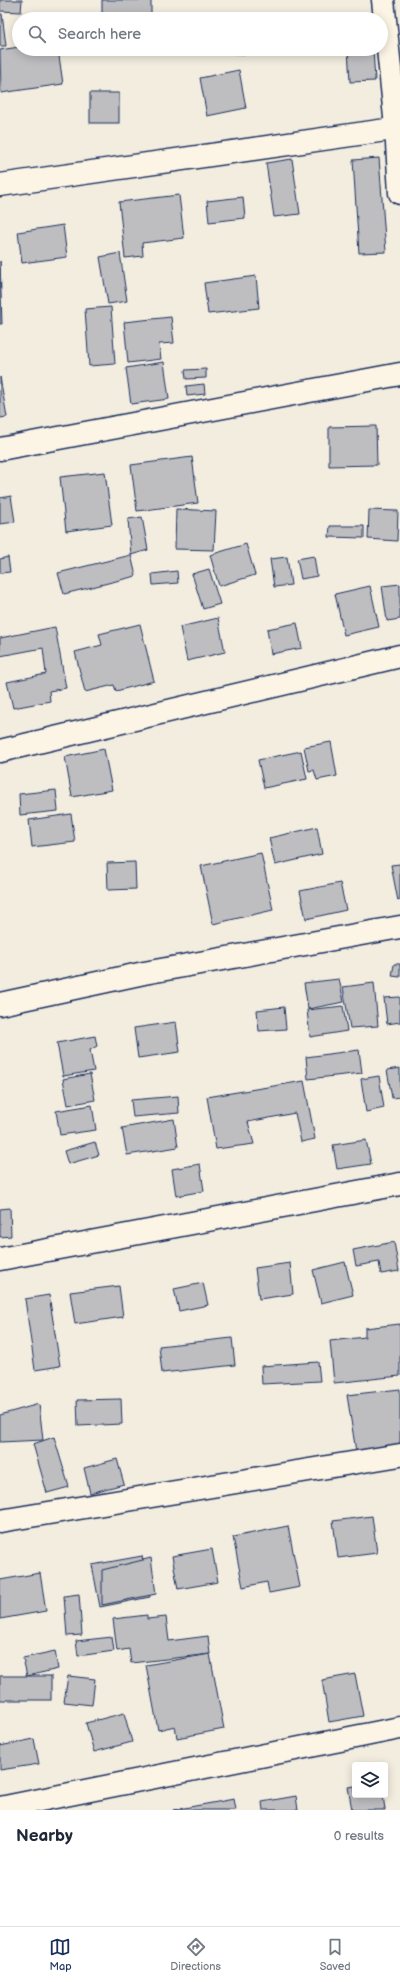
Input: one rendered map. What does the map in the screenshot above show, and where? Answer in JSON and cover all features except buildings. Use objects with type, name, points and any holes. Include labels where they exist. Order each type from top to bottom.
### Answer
[{"type":"street","points":[[383,0],[384,12]]},
{"type":"street","points":[[388,42],[398,127],[400,193]]},
{"type":"street","points":[[0,185],[398,127]]},
{"type":"street","points":[[0,449],[400,374]]},
{"type":"street","points":[[0,750],[400,656]]},
{"type":"street","points":[[0,1004],[144,973],[400,927]]},
{"type":"street","points":[[0,1259],[400,1184]]},
{"type":"street","points":[[0,1521],[400,1455]]},
{"type":"street","points":[[0,1808],[400,1728]]}]
